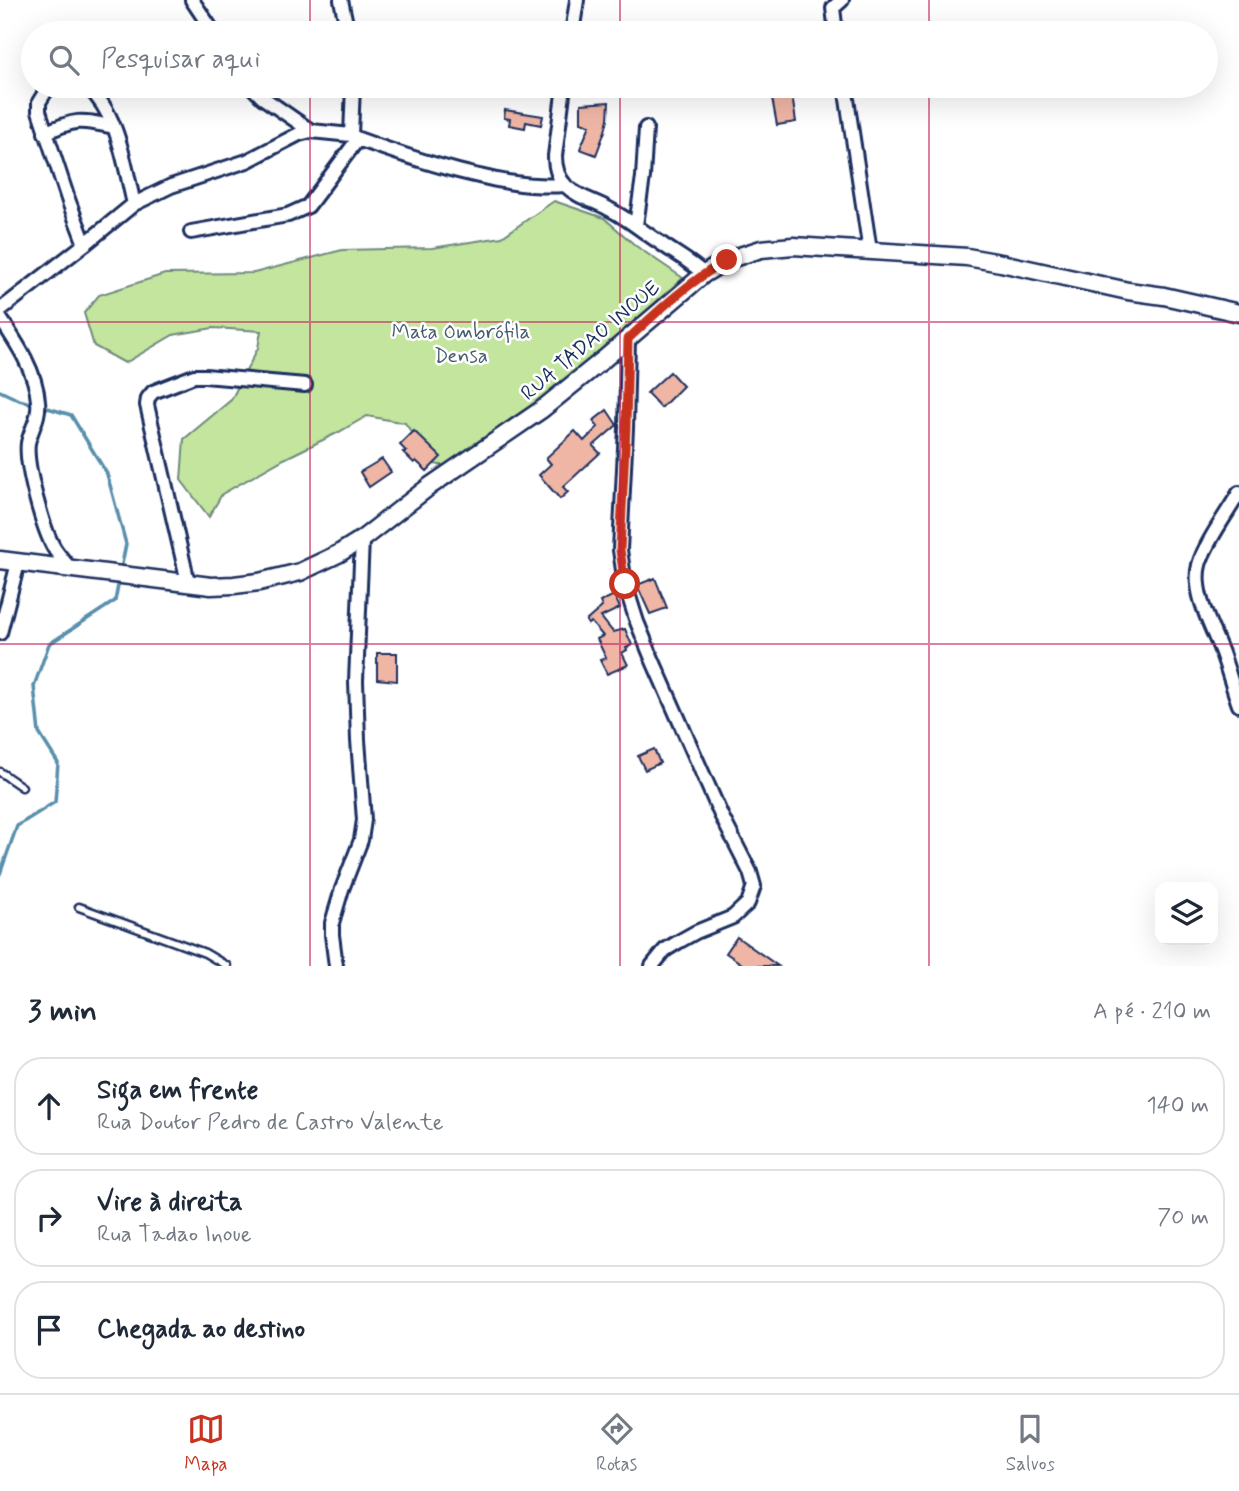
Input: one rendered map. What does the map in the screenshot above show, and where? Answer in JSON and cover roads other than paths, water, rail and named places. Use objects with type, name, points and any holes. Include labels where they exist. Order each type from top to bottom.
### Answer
[{"type":"street","points":[[192,0],[206,21]]},
{"type":"street","points":[[341,0],[345,21]]},
{"type":"street","points":[[574,21],[577,0]]},
{"type":"street","points":[[835,21],[833,8],[842,0]]},
{"type":"street","points":[[42,98],[39,110],[45,133],[85,244]]},
{"type":"street","points":[[98,98],[114,127],[134,204]]},
{"type":"street","points":[[263,98],[311,131]]},
{"type":"street","points":[[191,232],[288,215],[309,206],[355,137],[353,98]]},
{"type":"street","points":[[562,98],[555,156],[557,172],[565,185],[636,225],[704,274]]},
{"type":"street","points":[[847,98],[870,251]]},
{"type":"street","points":[[45,133],[66,124],[83,121],[114,127]]},
{"type":"street","points":[[636,225],[646,128]]},
{"type":"street","points":[[0,310],[134,204],[171,186],[247,161],[299,134],[311,131],[355,137],[437,165],[493,180],[522,186],[565,185]]},
{"type":"street","name":"RUA TADAO INOUE","points":[[0,560],[211,586],[259,582],[300,572],[362,539],[430,486],[541,410],[704,274],[727,260],[761,249],[793,246],[967,257],[1239,313]]},
{"type":"street","points":[[0,318],[26,361],[33,380],[38,407],[28,444],[29,468],[54,548],[71,570]]},
{"type":"street","points":[[628,339],[620,550],[625,584],[653,661],[754,886],[748,903],[733,917],[678,942],[665,950],[652,966]]},
{"type":"street","points":[[188,582],[147,405],[148,398],[153,392],[194,376],[305,384]]},
{"type":"street","points":[[1239,493],[1205,549],[1197,574],[1199,595],[1239,705]]},
{"type":"street","points":[[337,966],[332,923],[342,889],[362,840],[364,820],[356,681],[362,539]]},
{"type":"street","points":[[0,633],[18,563]]},
{"type":"lane","points":[[0,772],[22,787]]},
{"type":"lane","points":[[79,908],[205,953],[227,966]]},
{"type":"waterway","points":[[0,391],[34,404]]},
{"type":"waterway","points":[[41,406],[71,415],[107,474],[126,544],[121,569]]},
{"type":"waterway","points":[[0,874],[17,826],[55,802],[58,763],[39,733],[34,686],[49,644],[115,601],[119,580]]},
{"type":"park label","name":"Mata Ombrófila Densa","points":[[461,343]]}]
